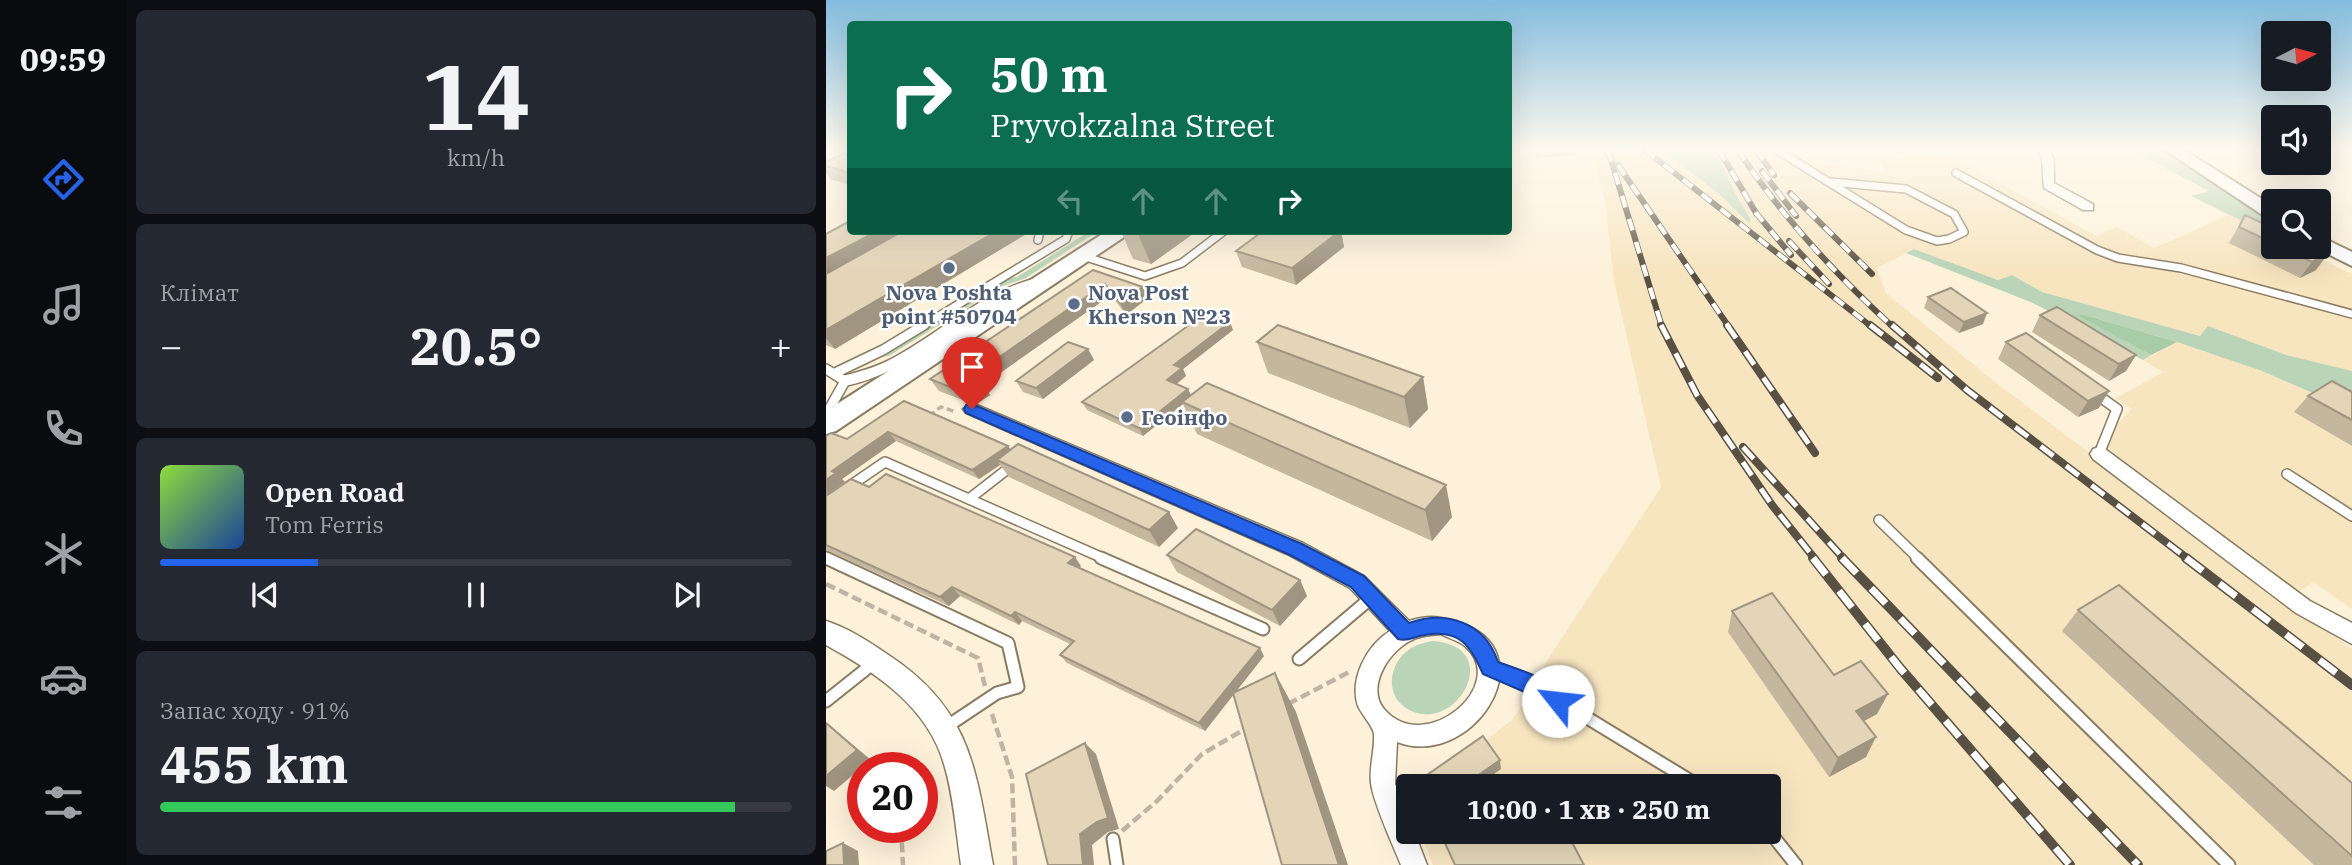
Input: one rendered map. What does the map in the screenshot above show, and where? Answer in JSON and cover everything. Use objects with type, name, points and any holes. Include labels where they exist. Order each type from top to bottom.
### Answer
[{"type":"main road","points":[[2238,190],[2261,206]]},
{"type":"main road","points":[[826,424],[1115,235]]},
{"type":"main road","points":[[2331,249],[2352,260]]},
{"type":"street","points":[[2058,190],[2088,207]]},
{"type":"street","points":[[835,375],[864,379],[880,372],[999,296],[1053,276]]},
{"type":"street","points":[[972,409],[1042,443],[1296,550],[1357,582],[1405,632]]},
{"type":"street","points":[[2099,454],[2303,607],[2352,634]]},
{"type":"street","points":[[1442,625],[1460,629],[1474,638],[1485,651],[1490,668],[1488,687],[1480,705],[1466,721],[1446,732],[1425,737],[1404,735],[1386,727],[1373,713],[1367,695],[1368,676],[1376,658],[1389,643],[1405,632],[1423,626],[1442,625]]},
{"type":"street","points":[[826,632],[907,681],[945,728],[959,765],[977,865]]},
{"type":"street","points":[[1386,727],[1383,784],[1414,865]]},
{"type":"lane","points":[[1844,190],[1908,231],[1936,241],[1952,239],[1964,232],[1954,214],[1909,190]]},
{"type":"lane","points":[[1988,190],[2097,250],[2118,258],[2181,268],[2352,314]]},
{"type":"lane","points":[[1038,240],[1039,235]]},
{"type":"lane","points":[[826,415],[836,403],[838,390],[835,375],[883,350],[1066,239],[1068,235]]},
{"type":"lane","points":[[1099,244],[1145,276],[1182,262],[1219,235]]},
{"type":"lane","points":[[2084,386],[2117,409],[2099,454]]},
{"type":"lane","points":[[969,499],[1022,458]]},
{"type":"lane","points":[[836,496],[885,462],[1263,629]]},
{"type":"lane","points":[[2287,474],[2352,516]]},
{"type":"lane","points":[[1879,520],[2229,865]]},
{"type":"lane","points":[[826,558],[1008,643],[1018,687],[988,699],[945,728]]},
{"type":"lane","points":[[1299,659],[1373,597]]},
{"type":"lane","points":[[826,701],[877,661]]},
{"type":"lane","points":[[1490,668],[1535,686],[1679,774]]},
{"type":"lane","points":[[1113,839],[1117,865]]},
{"type":"lane","points":[[1779,844],[1796,865]]},
{"type":"path","points":[[919,413],[928,416],[941,407],[953,412],[972,409]]},
{"type":"path","points":[[826,584],[978,658],[1012,777],[1015,865]]},
{"type":"path","points":[[1282,708],[1376,658]]},
{"type":"path","points":[[1113,839],[1157,801],[1202,754],[1248,728]]},
{"type":"path","points":[[902,843],[903,865]]},
{"type":"shaded area","points":[[1602,190],[1714,190],[1749,222],[1751,220],[1734,190],[2013,190],[2096,236],[2117,227],[2154,248],[2229,215],[2261,230],[2261,259],[2320,259],[2352,274],[2352,371],[2200,336],[2042,292],[2012,275],[1998,280],[1914,249],[1877,268],[1886,293],[1995,382],[2352,649],[2352,865],[1433,865],[1424,844],[1781,844],[1781,774],[1442,774],[1512,720],[1535,686],[1548,659],[1661,487],[1614,281]]},
{"type":"shaded area","points":[[2177,342],[2262,371],[2352,410],[2352,609],[2313,582],[2294,596],[2107,449],[2116,425],[2132,409],[2116,398],[2163,372],[2143,360]]},
{"type":"green space","points":[[1714,190],[1734,190],[1751,220],[1749,223]]},
{"type":"green space","points":[[2208,190],[2228,190],[2261,212],[2261,230],[2191,196]]},
{"type":"green space","points":[[1084,235],[1092,235],[1026,278],[1000,287],[889,356],[879,357],[1007,278],[1017,277]]},
{"type":"green space","points":[[1914,249],[1998,280],[2012,275],[2042,292],[2200,336],[2208,326],[2286,355],[2352,371],[2352,410],[2262,371],[2177,342],[2081,314],[2079,316],[2151,355],[2143,360],[2033,303],[1906,253]]},
{"type":"green space","points":[[2081,314],[2177,342],[2151,355],[2078,316]]},
{"type":"green space","points":[[1432,641],[1454,646],[1467,657],[1470,671],[1467,686],[1457,700],[1444,710],[1427,714],[1409,710],[1401,704],[1393,690],[1392,681],[1396,665],[1407,651]]},
{"type":"building","points":[[2245,215],[2261,222],[2261,237],[2239,227]]},
{"type":"building","points":[[847,223],[847,235],[870,235],[826,258],[826,234]]},
{"type":"building","points":[[896,235],[990,235],[826,330],[826,274]]},
{"type":"building","points":[[1258,235],[1335,235],[1292,268],[1236,251]]},
{"type":"building","points":[[1093,270],[1143,287],[1120,303],[1105,284],[969,378],[982,383],[970,391],[960,391],[930,379]]},
{"type":"building","points":[[1951,288],[1987,313],[1964,322],[1928,297]]},
{"type":"building","points":[[2057,307],[2136,355],[2119,364],[2040,315]]},
{"type":"building","points":[[1206,313],[1230,322],[1174,365],[1182,368],[1167,380],[1188,389],[1139,428],[1082,402]]},
{"type":"building","points":[[1278,325],[1423,377],[1404,397],[1257,342]]},
{"type":"building","points":[[2026,333],[2109,391],[2088,401],[2006,342]]},
{"type":"building","points":[[1068,342],[1088,349],[1036,388],[1016,381]]},
{"type":"building","points":[[2332,381],[2352,392],[2352,420],[2308,396]]},
{"type":"building","points":[[1207,383],[1446,485],[1425,510],[1182,402]]},
{"type":"building","points":[[904,401],[1008,446],[972,470],[888,432],[832,471],[836,473],[826,480],[826,436],[831,433],[847,439]]},
{"type":"building","points":[[1018,444],[1169,512],[1149,530],[997,460]]},
{"type":"building","points":[[886,474],[1075,557],[1068,563],[1260,648],[1199,723],[1060,655],[1074,641],[1015,612],[1011,616],[952,587],[940,597],[826,545],[826,496],[851,479],[869,487]]},
{"type":"building","points":[[1196,529],[1300,580],[1272,610],[1167,555]]},
{"type":"building","points":[[2119,585],[2352,783],[2352,856],[2078,610]]},
{"type":"building","points":[[1772,593],[1834,675],[1861,661],[1888,694],[1856,711],[1876,737],[1838,758],[1732,611]]},
{"type":"building","points":[[1275,673],[1339,865],[1282,865],[1233,693]]},
{"type":"building","points":[[826,723],[857,750],[847,752],[847,758],[826,776]]},
{"type":"building","points":[[1483,736],[1500,760],[1480,774],[1428,774]]},
{"type":"building","points":[[1085,743],[1108,818],[1080,834],[1083,865],[1048,865],[1026,774]]},
{"type":"building","points":[[843,843],[844,865],[826,865],[826,851]]},
{"type":"building","points":[[1445,844],[1573,844],[1584,865],[1455,865]]},
{"type":"railway","points":[[1620,190],[1662,327]]},
{"type":"railway","points":[[1635,190],[1729,327]]},
{"type":"railway","points":[[1697,190],[1872,327]]},
{"type":"railway","points":[[1743,190],[1756,213],[1791,255]]},
{"type":"railway","points":[[1766,190],[1810,243],[1893,327]]},
{"type":"railway","points":[[1777,190],[1796,216]]},
{"type":"railway","points":[[1790,193],[1872,274]]},
{"type":"railway","points":[[1789,241],[1829,284]]},
{"type":"railway","points":[[1727,325],[1815,453]]},
{"type":"railway","points":[[1870,325],[1938,378]]},
{"type":"railway","points":[[1892,325],[1967,390],[2188,559]]},
{"type":"railway","points":[[1662,327],[1697,395],[1772,505],[1815,559]]},
{"type":"railway","points":[[1743,447],[1844,559]]},
{"type":"railway","points":[[1813,558],[1900,668],[2070,865]]},
{"type":"railway","points":[[1842,558],[2138,865]]},
{"type":"railway","points":[[2186,558],[2352,685]]},
{"type":"place","name":"Nova Poshta point #50704","points":[[949,268]]},
{"type":"place","name":"Nova Post Kherson №23","points":[[1074,304]]},
{"type":"place","name":"Геоінфо","points":[[1127,417]]},
{"type":"route","points":[[972,409],[1296,550],[1357,582],[1405,632],[1423,626],[1442,625],[1460,629],[1474,638],[1485,651],[1490,668],[1535,686],[1558,701]]}]
